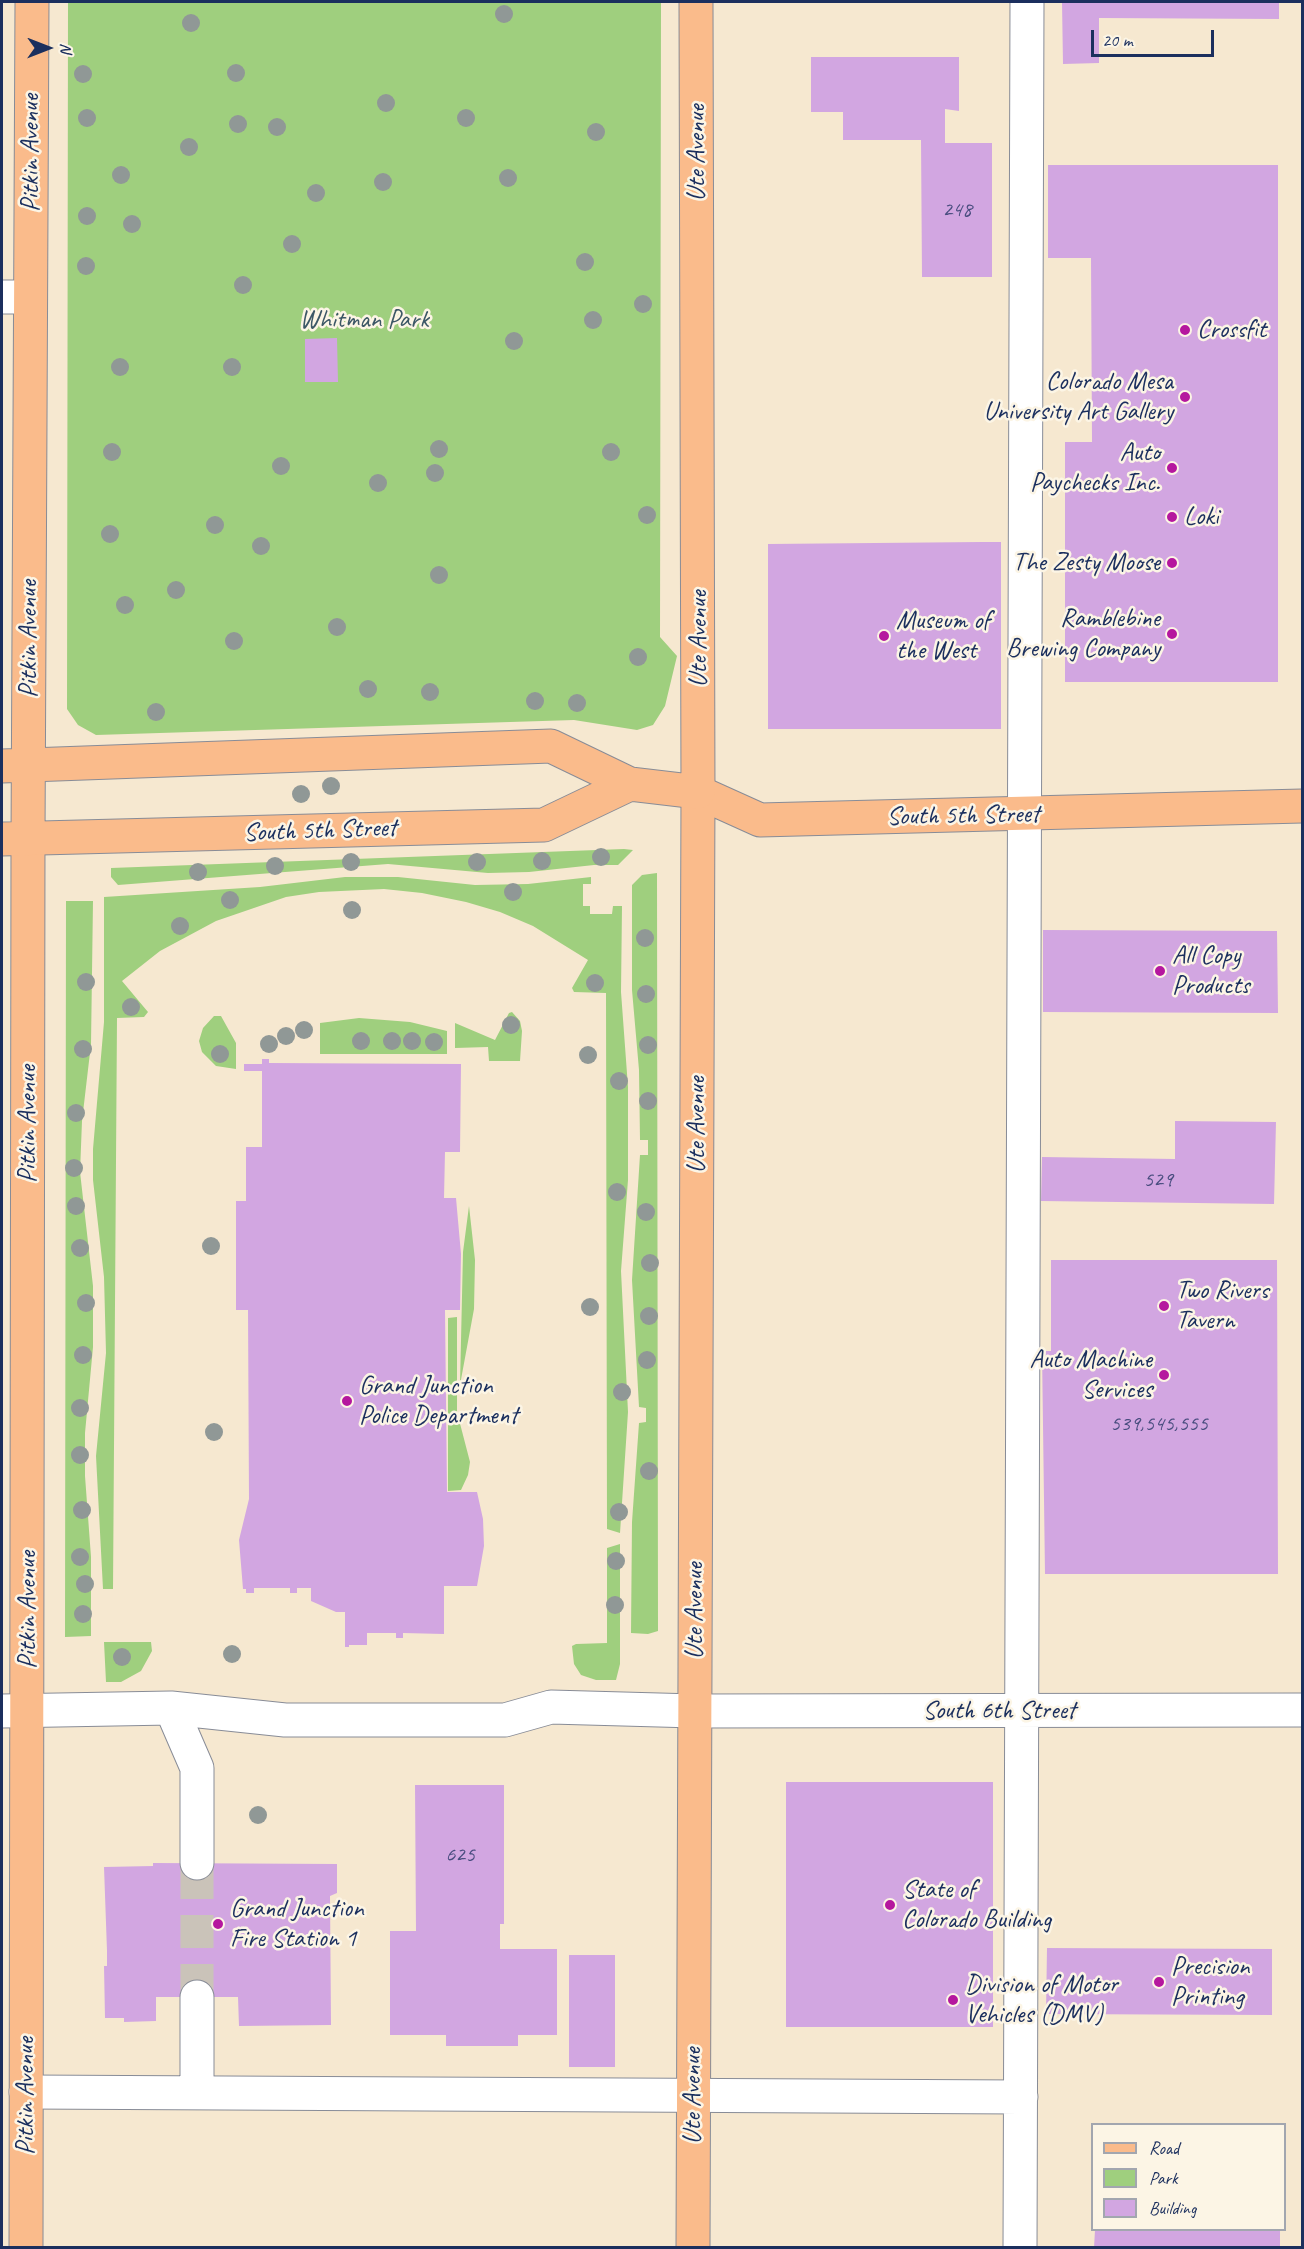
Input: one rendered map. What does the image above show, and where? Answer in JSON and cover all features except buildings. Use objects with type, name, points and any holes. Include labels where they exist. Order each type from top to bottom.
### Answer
[{"type":"main road","name":"Pitkin Avenue","points":[[26,2247],[26,2092],[15,1711],[16,297],[32,2]]},
{"type":"main road","name":"Ute Avenue","points":[[693,2247],[698,792],[696,2]]},
{"type":"main road","name":"South 5th Street","points":[[15,766],[551,746],[630,784],[698,792],[760,819],[1024,815],[1302,806]]},
{"type":"main road","name":"South 5th Street","points":[[15,839],[544,825],[630,784]]},
{"type":"street","points":[[1020,2247],[1026,2]]},
{"type":"street","name":"South 6th Street","points":[[15,1711],[171,1708],[285,1720],[505,1720],[551,1707],[696,1711],[1290,1710]]},
{"type":"street","points":[[171,1708],[197,1768],[197,1863]]},
{"type":"street","points":[[197,1997],[197,2093]]},
{"type":"street","points":[[26,2092],[1020,2097]]},
{"type":"green space","name":"Whitman Park","points":[[68,2],[661,2],[660,637],[677,656],[665,706],[653,725],[637,730],[574,720],[96,735],[78,725],[67,709]]},
{"type":"green space","points":[[633,850],[618,865],[594,865],[529,872],[488,873],[388,864],[118,885],[111,877],[111,868]]},
{"type":"green space","points":[[657,873],[658,1631],[648,1634],[631,1633],[632,1522],[639,1423],[646,1422],[646,1408],[639,1407],[632,1280],[640,1155],[648,1155],[648,1140],[640,1140],[639,1070],[632,990],[632,885],[642,875]]},
{"type":"green space","points":[[345,877],[398,877],[475,885],[528,884],[591,877],[591,884],[583,884],[583,906],[590,906],[590,914],[612,914],[613,906],[622,906],[621,992],[628,1087],[628,1180],[621,1271],[628,1412],[620,1533],[607,1529],[606,993],[574,992],[572,988],[588,960],[533,926],[500,912],[422,893],[384,889],[319,892],[286,897],[216,921],[160,951],[122,981],[148,1012],[144,1017],[117,1018],[113,1589],[103,1589],[96,1456],[106,1353],[104,1277],[93,1180],[93,1149],[104,1022],[104,897],[260,887]]},
{"type":"green space","points":[[66,901],[93,901],[91,1044],[82,1121],[80,1172],[93,1286],[93,1347],[85,1433],[85,1476],[91,1557],[91,1636],[65,1637]]},
{"type":"green space","points":[[512,1012],[520,1021],[522,1031],[520,1061],[489,1061],[488,1047],[455,1048],[455,1023],[495,1040],[509,1013]]},
{"type":"green space","points":[[214,1016],[221,1016],[236,1043],[236,1069],[216,1066],[202,1052],[199,1041],[203,1028]]},
{"type":"green space","points":[[359,1018],[410,1022],[447,1031],[447,1054],[320,1054],[320,1023]]},
{"type":"green space","points":[[469,1206],[475,1260],[474,1309],[460,1385],[463,1252]]},
{"type":"green space","points":[[457,1317],[457,1412],[470,1462],[468,1475],[461,1490],[448,1491],[448,1318]]},
{"type":"green space","points":[[620,1544],[620,1664],[616,1680],[596,1680],[581,1675],[574,1664],[572,1646],[607,1643],[607,1548]]},
{"type":"green space","points":[[104,1642],[151,1642],[152,1651],[141,1671],[121,1682],[106,1682]]},
{"type":"tunnel","points":[[197,1863],[197,1997]]},
{"type":"place","name":"Crossfit","points":[[1185,330]]},
{"type":"place","name":"Colorado Mesa University Art Gallery","points":[[1185,397]]},
{"type":"place","name":"Auto Paychecks Inc.","points":[[1172,468]]},
{"type":"place","name":"Loki","points":[[1172,517]]},
{"type":"place","name":"The Zesty Moose","points":[[1172,563]]},
{"type":"place","name":"Ramblebine Brewing Company","points":[[1172,634]]},
{"type":"place","name":"Museum of the West","points":[[884,636]]},
{"type":"place","name":"All Copy Products","points":[[1160,971]]},
{"type":"place","name":"Two Rivers Tavern","points":[[1164,1306]]},
{"type":"place","name":"Auto Machine Services","points":[[1164,1375]]},
{"type":"place","name":"Grand Junction Police Department","points":[[347,1401]]},
{"type":"place","name":"State of Colorado Building","points":[[890,1905]]},
{"type":"place","name":"Grand Junction Fire Station 1","points":[[218,1924]]},
{"type":"place","name":"Precision Printing","points":[[1159,1982]]},
{"type":"place","name":"Division of Motor Vehicles (DMV)","points":[[953,2000]]}]
